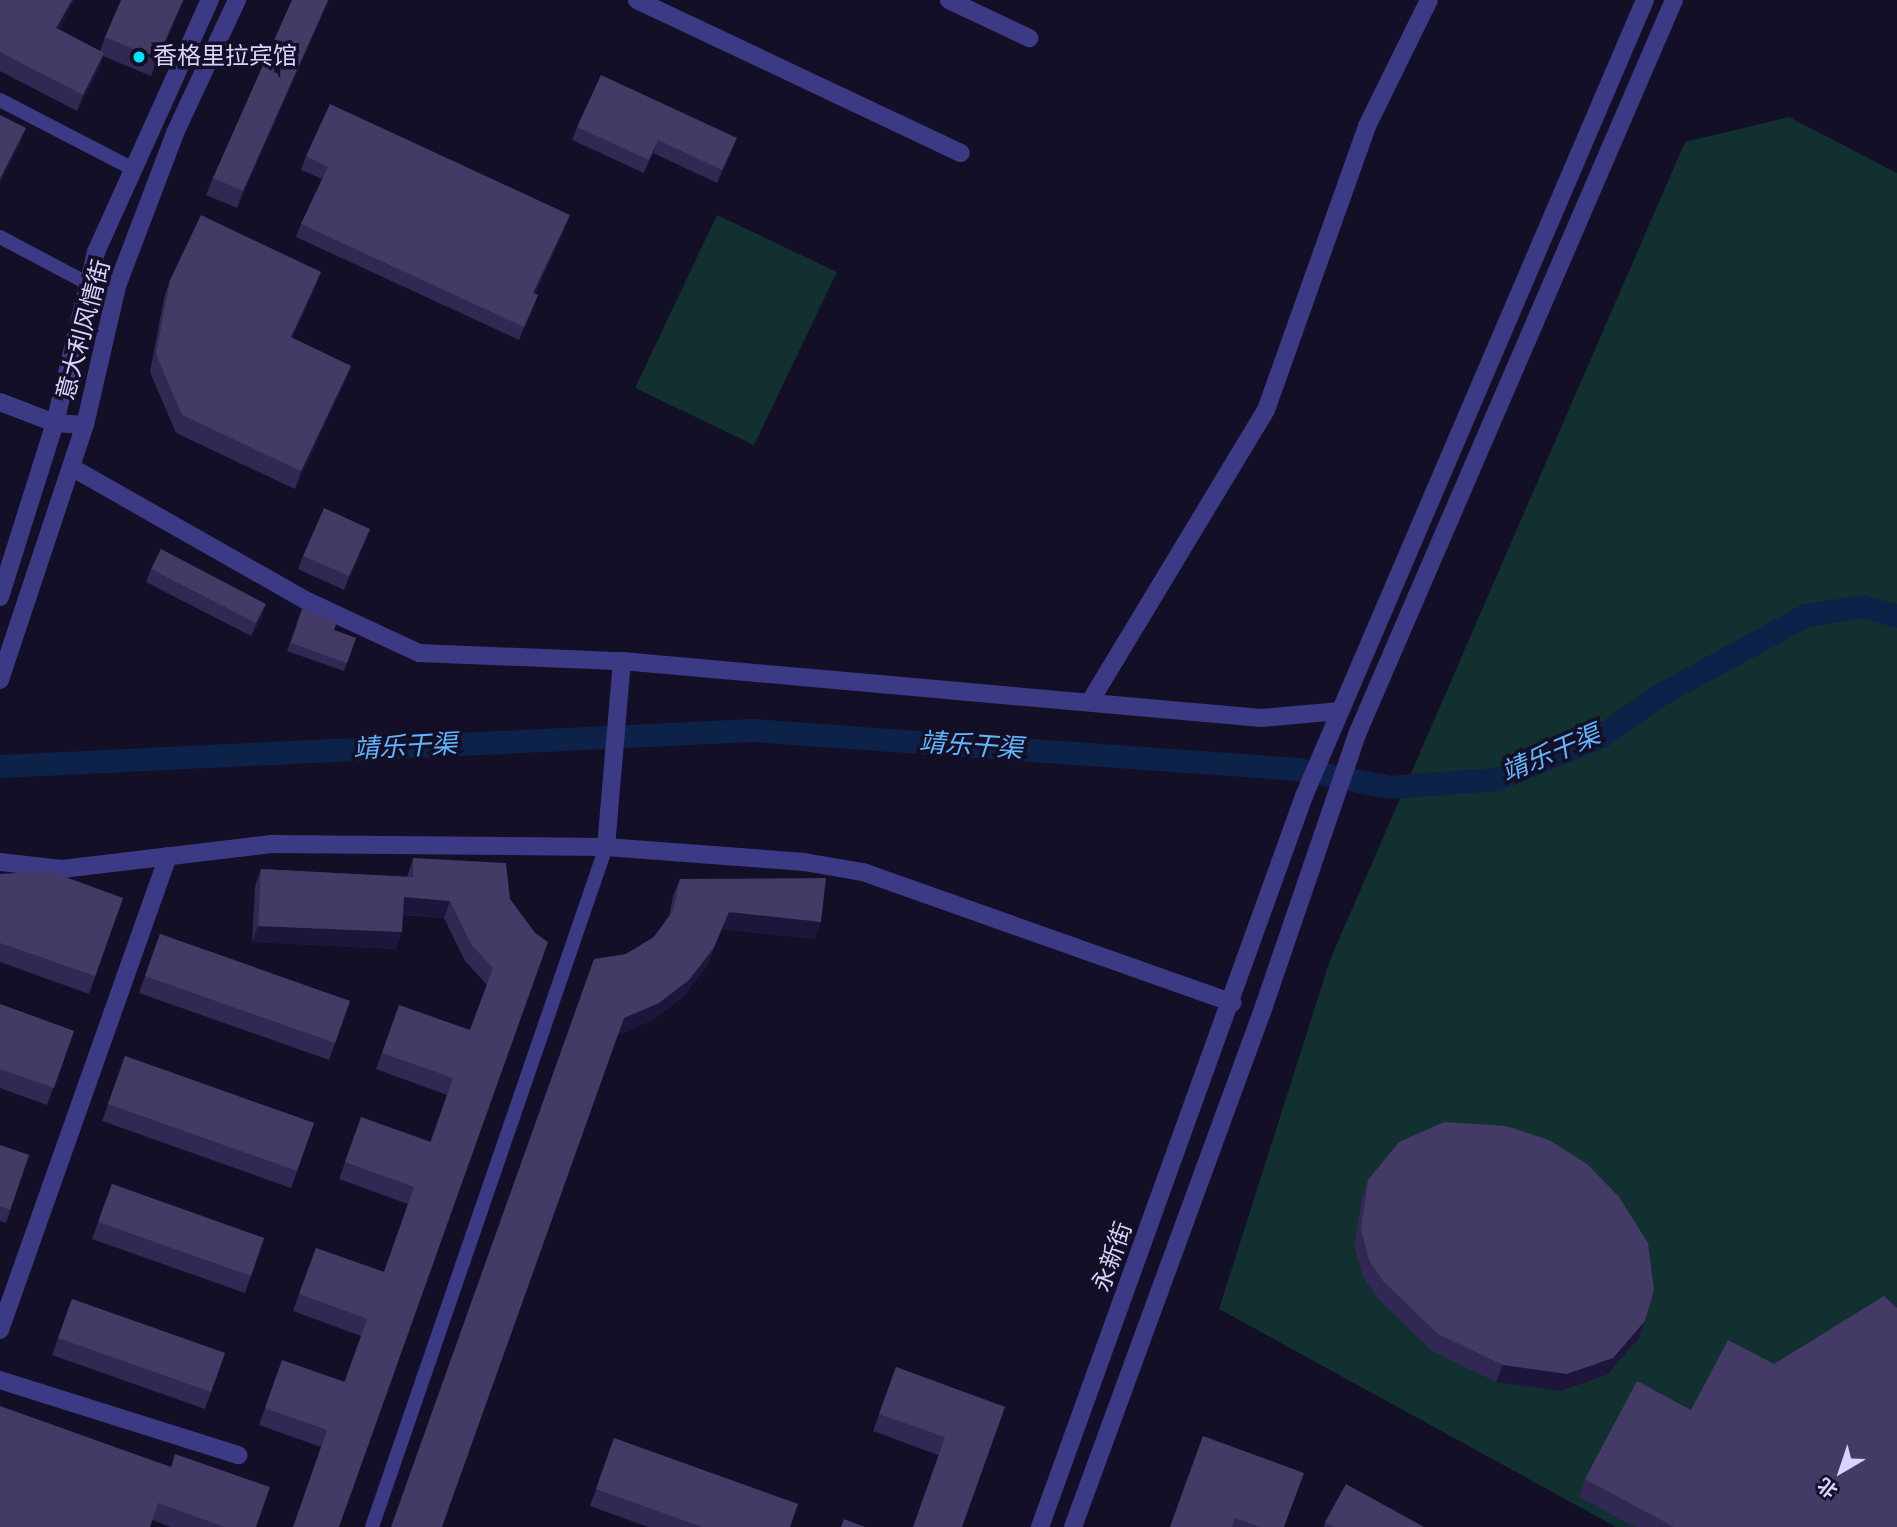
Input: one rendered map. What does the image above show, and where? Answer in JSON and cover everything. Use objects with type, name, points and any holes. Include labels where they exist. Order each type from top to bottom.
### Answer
[{"type":"street","name":"意大利风情街","points":[[0,597],[55,423],[96,252],[210,0]]},
{"type":"street","name":"意大利风情街","points":[[0,680],[85,425],[117,286],[175,133],[237,0]]},
{"type":"street","points":[[637,0],[961,153]]},
{"type":"street","points":[[949,0],[1029,38]]},
{"type":"street","points":[[1091,700],[1266,410],[1367,126],[1429,0]]},
{"type":"street","name":"永新街","points":[[1040,1527],[1232,1003],[1304,796],[1645,0]]},
{"type":"street","points":[[1073,1527],[1262,1012],[1358,732],[1675,0]]},
{"type":"street","points":[[0,100],[133,169]]},
{"type":"street","points":[[0,237],[87,283]]},
{"type":"street","points":[[0,402],[55,423],[85,425]]},
{"type":"street","points":[[71,467],[305,600],[419,653],[622,661],[1091,700],[1261,718],[1337,719]]},
{"type":"street","points":[[372,1527],[606,847],[622,661]]},
{"type":"street","points":[[0,862],[62,869],[271,844],[606,847],[804,862],[863,873],[1262,1012]]},
{"type":"street","points":[[0,1330],[168,856]]},
{"type":"street","points":[[0,1380],[238,1455]]},
{"type":"green space","points":[[1789,117],[1897,173],[1897,1527],[1616,1527],[1219,1309],[1330,960],[1685,142]]},
{"type":"green space","points":[[717,215],[837,272],[754,445],[635,388]]},
{"type":"building","points":[[0,0],[72,0],[56,28],[104,53],[83,95],[0,52]]},
{"type":"building","points":[[121,0],[183,0],[157,59],[105,37]]},
{"type":"building","points":[[292,0],[328,0],[243,191],[213,178]]},
{"type":"building","points":[[601,75],[737,138],[722,170],[658,140],[649,160],[577,127]]},
{"type":"building","points":[[330,104],[570,215],[533,293],[538,295],[524,327],[301,224],[328,167],[306,156]]},
{"type":"building","points":[[0,115],[26,128],[0,179]]},
{"type":"building","points":[[201,215],[321,272],[291,337],[351,366],[301,471],[182,415],[156,354],[170,280]]},
{"type":"building","points":[[324,508],[370,529],[349,576],[303,556]]},
{"type":"building","points":[[161,549],[266,604],[256,623],[151,569]]},
{"type":"building","points":[[302,609],[337,622],[334,630],[356,638],[347,663],[291,643]]},
{"type":"building","points":[[413,858],[506,863],[510,899],[535,933],[548,942],[339,1527],[293,1527],[327,1430],[265,1408],[282,1360],[345,1382],[367,1319],[299,1294],[316,1248],[384,1272],[414,1187],[345,1162],[361,1117],[431,1142],[453,1078],[382,1053],[399,1005],[470,1030],[493,968],[471,944],[450,901],[404,897],[402,932],[258,926],[261,869],[413,877]]},
{"type":"building","points":[[49,871],[123,898],[95,976],[0,943],[0,874]]},
{"type":"building","points":[[826,878],[821,922],[729,912],[713,949],[689,980],[659,1003],[624,1018],[442,1527],[391,1527],[594,959],[626,954],[654,937],[673,911],[680,879]]},
{"type":"building","points":[[160,934],[350,1001],[335,1043],[145,976]]},
{"type":"building","points":[[0,1004],[74,1031],[54,1088],[0,1069]]},
{"type":"building","points":[[125,1056],[314,1123],[297,1171],[108,1104]]},
{"type":"building","points":[[1444,1122],[1506,1126],[1549,1140],[1587,1164],[1619,1197],[1648,1243],[1654,1290],[1645,1321],[1613,1358],[1567,1374],[1503,1365],[1438,1334],[1383,1281],[1369,1260],[1361,1229],[1368,1180],[1399,1142]]},
{"type":"building","points":[[0,1145],[29,1155],[10,1210],[0,1206]]},
{"type":"building","points":[[112,1184],[264,1238],[251,1276],[98,1222]]},
{"type":"building","points":[[1884,1296],[1897,1308],[1897,1527],[1674,1527],[1585,1479],[1637,1381],[1691,1410],[1728,1340],[1774,1364]]},
{"type":"building","points":[[72,1299],[225,1353],[211,1392],[58,1338]]},
{"type":"building","points":[[896,1367],[1005,1407],[962,1527],[913,1527],[945,1437],[879,1414]]},
{"type":"building","points":[[0,1406],[171,1467],[175,1454],[270,1487],[256,1527],[225,1527],[158,1503],[150,1527],[0,1527]]},
{"type":"building","points":[[1203,1436],[1304,1473],[1284,1527],[1260,1527],[1235,1518],[1232,1527],[1170,1527]]},
{"type":"building","points":[[614,1438],[798,1504],[790,1527],[702,1527],[596,1489]]},
{"type":"building","points":[[1346,1484],[1424,1527],[1334,1527],[1325,1522]]},
{"type":"building","points":[[844,1519],[865,1527],[841,1527]]},
{"type":"waterway","name":"靖乐干渠","points":[[0,766],[752,730],[1299,769],[1389,787],[1497,779],[1601,736],[1659,695],[1806,615],[1862,606],[1897,616]]},
{"type":"place","name":"香格里拉宾馆","points":[[139,57]]}]
